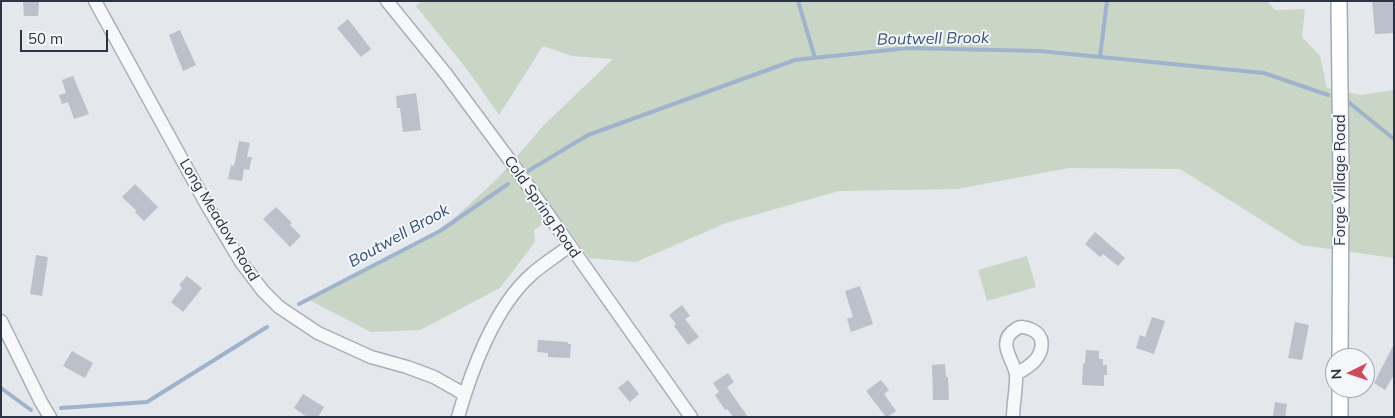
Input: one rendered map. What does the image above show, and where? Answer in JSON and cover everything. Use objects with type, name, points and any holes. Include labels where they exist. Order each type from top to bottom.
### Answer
[{"type":"main road","name":"Forge Village Road","points":[[1339,1],[1340,348]]},
{"type":"main road","points":[[1340,398],[1340,417]]},
{"type":"street","name":"Long Meadow Road","points":[[95,1],[208,207],[241,262],[263,291],[279,306],[318,334],[371,356],[408,367],[464,394]]},
{"type":"street","name":"Cold Spring Road","points":[[387,1],[452,82],[514,166],[691,417]]},
{"type":"street","points":[[458,417],[464,394],[489,335],[509,300],[531,274],[569,246]]},
{"type":"street","points":[[1,321],[50,417]]},
{"type":"street","points":[[1013,417],[1016,374]]},
{"type":"green space","points":[[422,1],[1267,1],[1275,10],[1305,9],[1302,37],[1320,56],[1327,88],[1361,95],[1394,90],[1394,258],[1301,245],[1180,169],[1069,168],[957,189],[839,191],[726,223],[636,262],[589,258],[557,214],[534,230],[535,242],[500,288],[420,330],[371,332],[307,299],[440,231],[497,179],[544,125],[613,59],[572,56],[543,46],[499,115],[469,72],[416,6]]},
{"type":"green space","points":[[1027,256],[1036,287],[987,301],[978,270]]},
{"type":"building","points":[[23,1],[39,1],[38,16],[24,16]]},
{"type":"building","points":[[1372,1],[1394,1],[1394,33],[1375,34]]},
{"type":"building","points":[[348,19],[371,49],[361,57],[337,28]]},
{"type":"building","points":[[180,30],[196,65],[183,71],[169,35]]},
{"type":"building","points":[[73,76],[89,114],[74,119],[68,102],[62,104],[59,95],[66,93],[62,80]]},
{"type":"building","points":[[416,93],[421,130],[403,132],[400,108],[397,108],[396,96]]},
{"type":"building","points":[[239,141],[250,143],[247,157],[252,157],[249,170],[244,169],[242,181],[228,179],[231,165],[234,166]]},
{"type":"building","points":[[135,184],[158,207],[144,221],[135,212],[137,211],[122,197]]},
{"type":"building","points":[[276,207],[292,223],[290,225],[301,236],[290,247],[263,219]]},
{"type":"building","points":[[1095,232],[1125,258],[1118,266],[1103,254],[1100,257],[1085,244]]},
{"type":"building","points":[[36,255],[48,257],[42,296],[30,294]]},
{"type":"building","points":[[187,276],[202,288],[183,312],[171,302],[182,288],[179,285]]},
{"type":"building","points":[[860,286],[873,324],[851,332],[847,319],[853,317],[845,291]]},
{"type":"building","points":[[682,305],[690,316],[685,319],[699,337],[688,345],[674,326],[676,324],[669,315]]},
{"type":"building","points":[[1152,317],[1165,321],[1154,354],[1136,348],[1140,335],[1145,337]]},
{"type":"building","points":[[1295,322],[1309,325],[1302,360],[1288,358]]},
{"type":"building","points":[[538,340],[568,342],[568,344],[571,344],[570,358],[548,357],[548,353],[537,352]]},
{"type":"building","points":[[1394,344],[1394,375],[1385,390],[1375,384]]},
{"type":"building","points":[[1086,350],[1099,351],[1099,359],[1103,359],[1103,365],[1107,365],[1107,375],[1104,375],[1104,386],[1082,385]]},
{"type":"building","points":[[72,351],[93,363],[85,378],[63,366]]},
{"type":"building","points":[[945,364],[946,377],[948,377],[949,400],[933,400],[932,365]]},
{"type":"building","points":[[728,373],[734,382],[727,387],[748,417],[733,417],[727,409],[725,410],[715,395],[719,392],[713,383]]},
{"type":"building","points":[[628,380],[639,394],[630,402],[618,388]]},
{"type":"building","points":[[881,380],[889,390],[884,394],[896,411],[888,417],[886,417],[866,391]]},
{"type":"building","points":[[303,394],[324,407],[318,417],[307,417],[294,408]]},
{"type":"building","points":[[1275,402],[1287,404],[1285,417],[1273,417]]},
{"type":"waterway","points":[[798,1],[815,58]]},
{"type":"waterway","points":[[1100,57],[1107,1]]},
{"type":"waterway","name":"Boutwell Brook","points":[[528,171],[588,135],[795,60],[908,48],[1039,51],[1264,73],[1328,95]]},
{"type":"waterway","name":"Boutwell Brook","points":[[1347,101],[1394,139]]},
{"type":"waterway","name":"Boutwell Brook","points":[[299,304],[440,231],[508,184]]},
{"type":"waterway","name":"Boutwell Brook","points":[[61,408],[147,402],[267,327]]},
{"type":"waterway","name":"Boutwell Brook","points":[[1,388],[31,410]]}]
